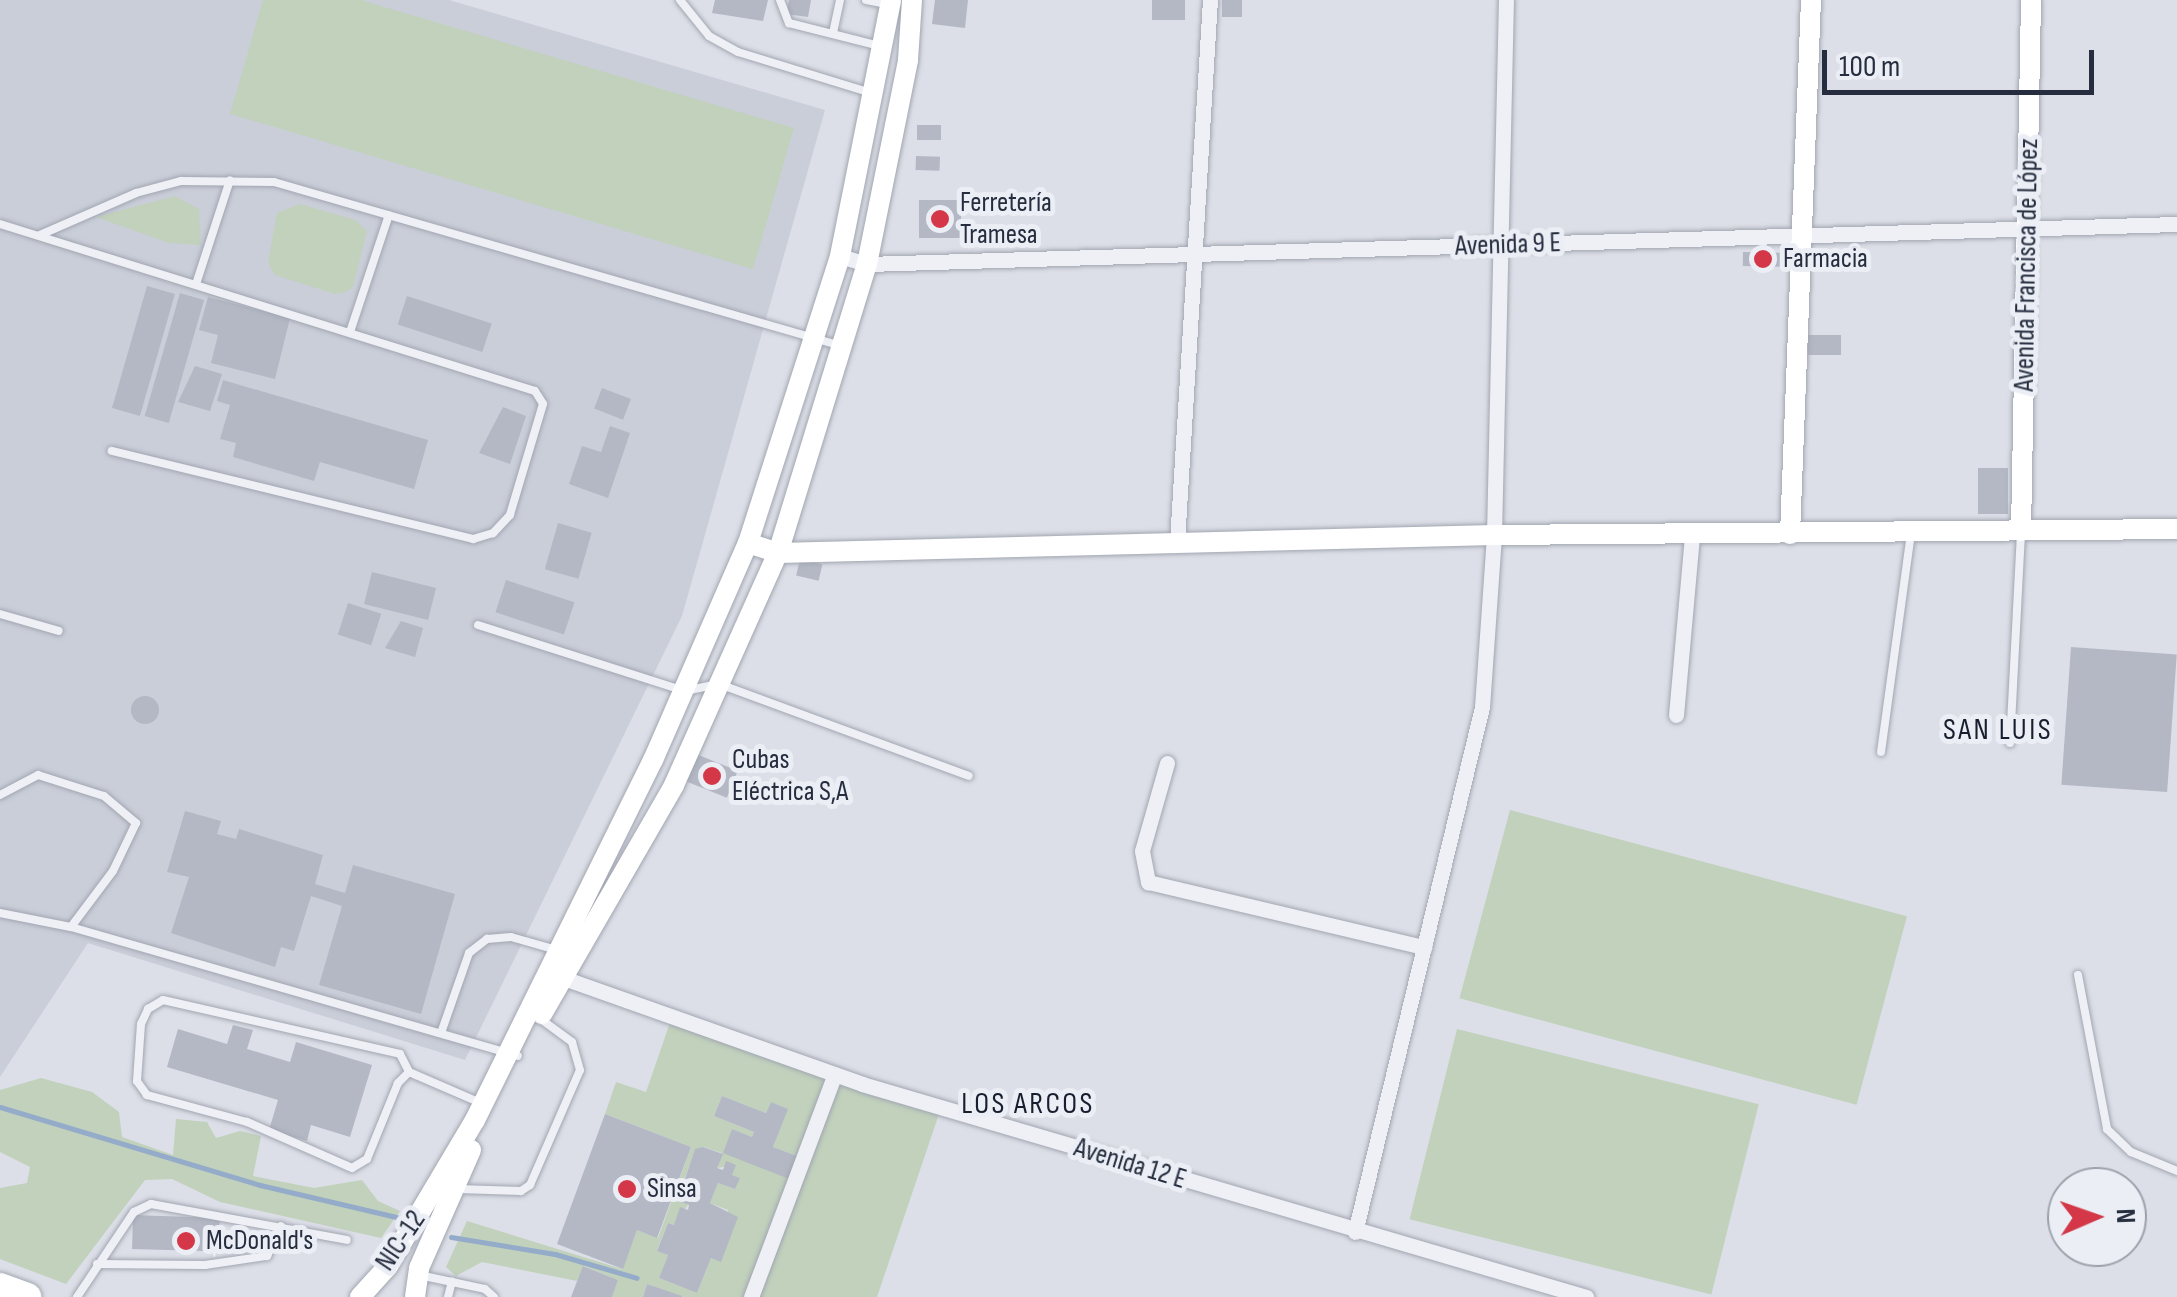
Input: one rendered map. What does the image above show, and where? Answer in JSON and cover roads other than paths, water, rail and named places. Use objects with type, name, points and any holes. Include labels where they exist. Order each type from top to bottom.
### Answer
[{"type":"highway","points":[[0,1287],[27,1297]]},
{"type":"street","points":[[447,1186],[557,976],[674,785],[778,553],[867,264],[908,60],[912,0]]},
{"type":"street","points":[[1177,542],[1210,0]]},
{"type":"street","points":[[1355,1232],[1482,707],[1494,535],[1497,246],[1506,0]]},
{"type":"street","points":[[1790,534],[1811,0]]},
{"type":"street","name":"Avenida Francisca de López","points":[[2021,531],[2031,0]]},
{"type":"street","points":[[557,976],[561,951],[685,691],[748,543],[818,338],[840,256],[890,2]]},
{"type":"street","name":"Avenida 9 E","points":[[840,256],[867,264],[1195,250],[1497,246],[2177,224]]},
{"type":"street","points":[[748,543],[778,553],[1494,535],[2177,529]]},
{"type":"street","points":[[1676,716],[1692,534]]},
{"type":"street","points":[[1167,762],[1142,850],[1148,882],[1424,947]]},
{"type":"street","name":"Avenida 12 E","points":[[557,976],[834,1074],[1355,1232],[1586,1297]]},
{"type":"street","points":[[751,1297],[834,1074]]},
{"type":"street","name":"NIC-12","points":[[415,1297],[418,1274],[447,1186]]},
{"type":"street","name":"NIC-12","points":[[360,1297],[447,1186]]},
{"type":"lane","points":[[680,0],[709,36],[738,52],[874,94]]},
{"type":"lane","points":[[780,0],[789,23],[883,47]]},
{"type":"lane","points":[[833,34],[840,0]]},
{"type":"lane","points":[[866,0],[890,2]]},
{"type":"lane","points":[[198,282],[230,180]]},
{"type":"lane","points":[[40,236],[136,193],[181,181],[274,182],[842,346]]},
{"type":"lane","points":[[350,332],[389,215]]},
{"type":"lane","points":[[0,224],[198,282],[536,391],[543,404],[510,516],[493,533],[473,539],[112,451]]},
{"type":"lane","points":[[2010,744],[2021,531]]},
{"type":"lane","points":[[1881,752],[1911,532]]},
{"type":"lane","points":[[0,614],[59,631]]},
{"type":"lane","points":[[478,625],[685,691],[719,684],[969,776]]},
{"type":"lane","points":[[0,795],[38,775],[104,796],[136,823],[113,872],[70,927]]},
{"type":"lane","points":[[0,913],[70,927],[513,1054]]},
{"type":"lane","points":[[441,1033],[469,953],[487,939],[511,937],[561,951]]},
{"type":"lane","points":[[2078,975],[2107,1129],[2131,1152],[2177,1171]]},
{"type":"lane","points":[[409,1072],[398,1083],[367,1159],[352,1168],[247,1122],[147,1095],[137,1081],[141,1024],[148,1009],[163,1000],[400,1054],[409,1072],[487,1106]]},
{"type":"lane","points":[[447,1186],[520,1191],[530,1185],[580,1070],[572,1042],[535,1015]]},
{"type":"lane","points":[[78,1297],[134,1212],[150,1204],[348,1240]]},
{"type":"lane","points":[[97,1264],[205,1264],[268,1256],[280,1226]]},
{"type":"lane","points":[[418,1274],[494,1297]]},
{"type":"lane","points":[[448,1297],[452,1282]]},
{"type":"waterway","points":[[0,1107],[260,1185],[396,1217]]},
{"type":"waterway","points":[[451,1237],[555,1254],[637,1278]]},
{"type":"place","name":"Ferretería Tramesa","points":[[940,219]]},
{"type":"place","name":"Farmacia","points":[[1763,259]]},
{"type":"place","name":"Cubas Eléctrica S,A","points":[[712,776]]},
{"type":"place","name":"Sinsa","points":[[627,1189]]},
{"type":"place","name":"McDonald's","points":[[186,1241]]},
{"type":"district","name":"SAN LUIS","points":[[1998,730]]},
{"type":"district","name":"LOS ARCOS","points":[[1028,1104]]}]
